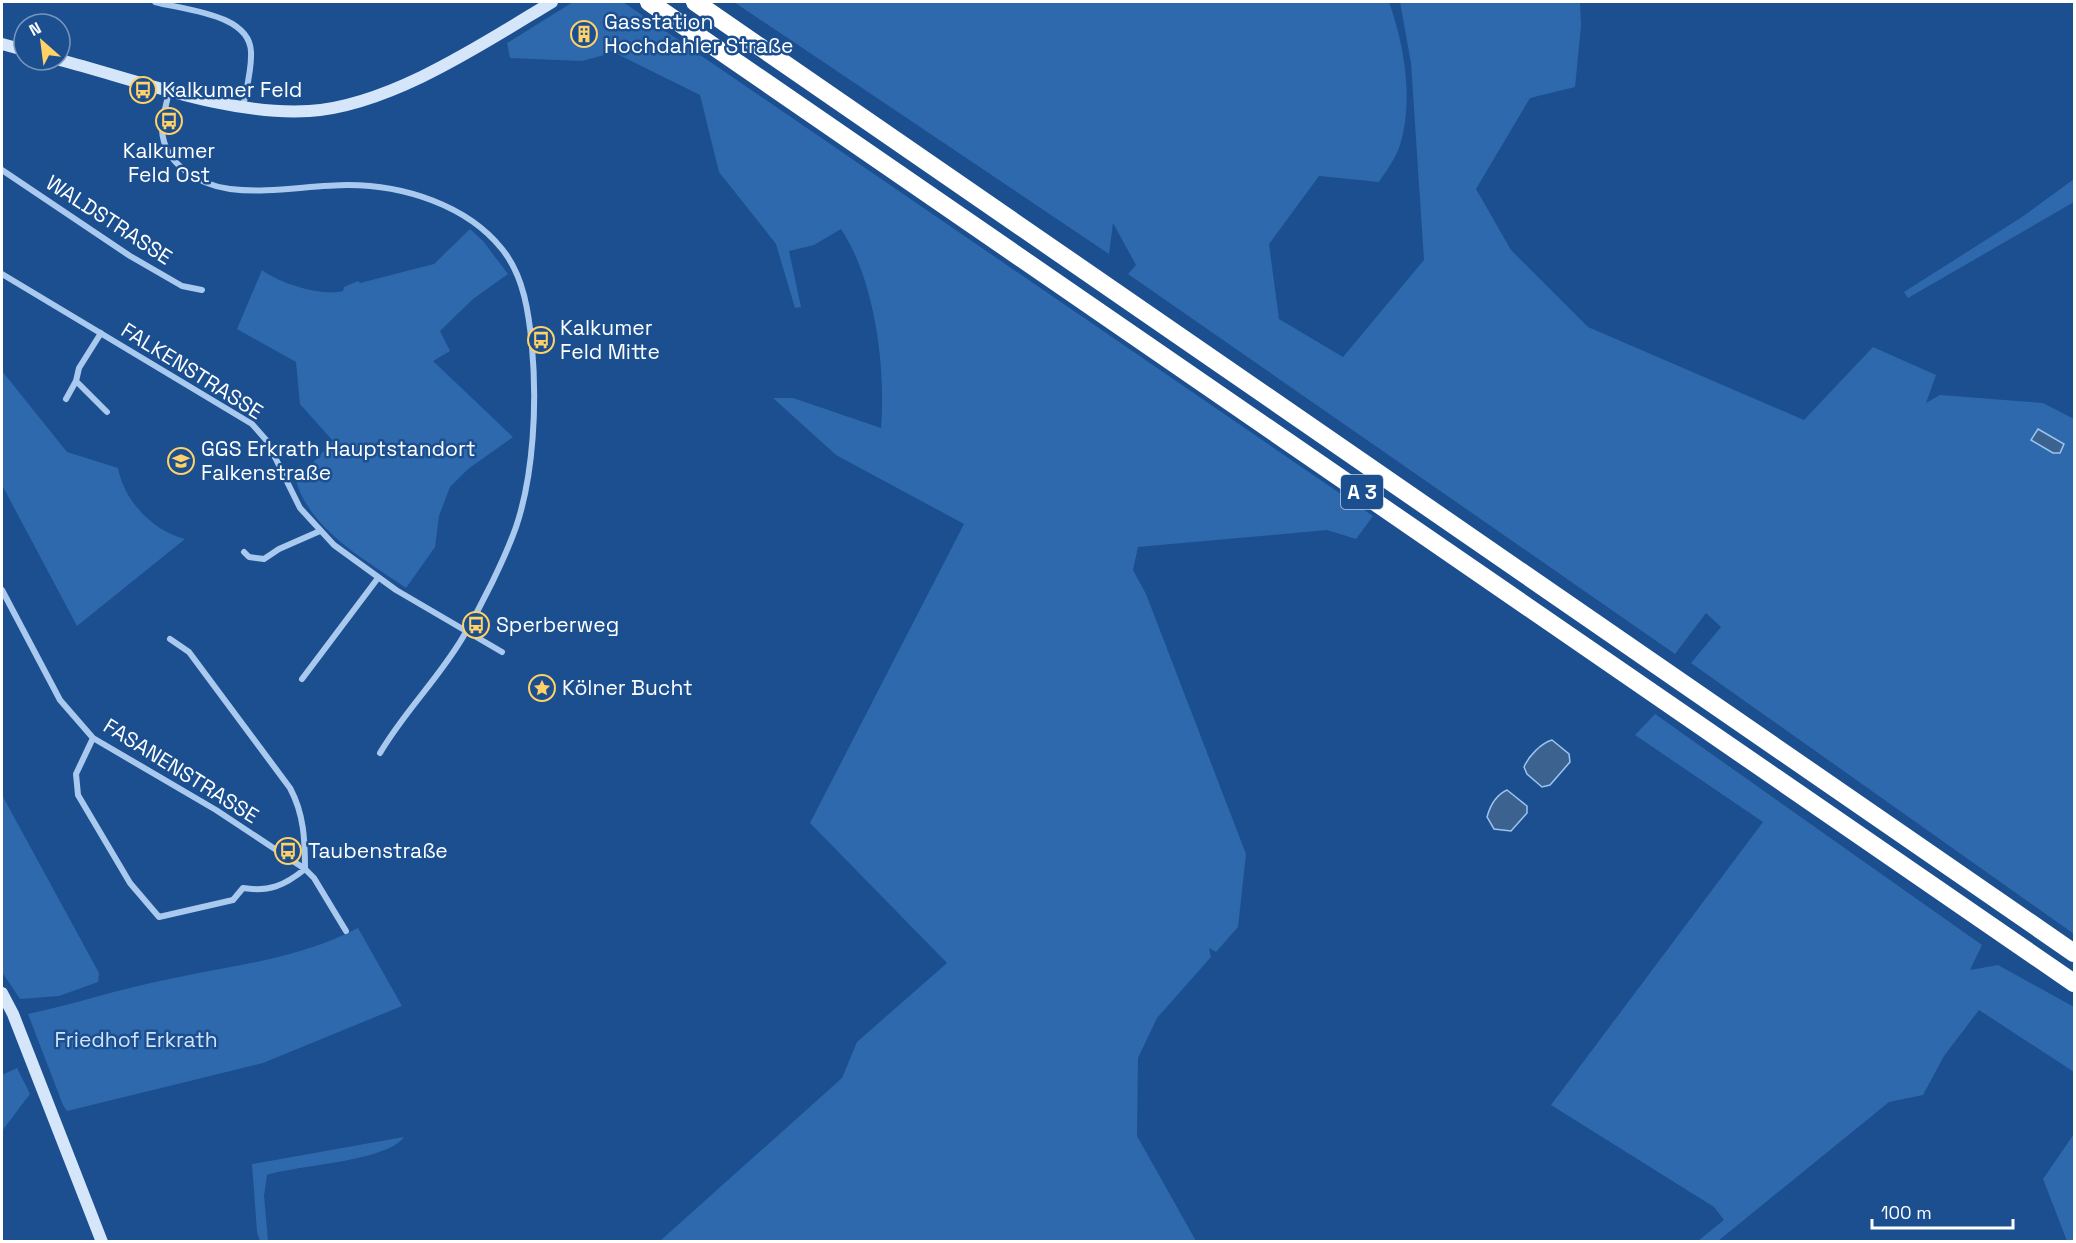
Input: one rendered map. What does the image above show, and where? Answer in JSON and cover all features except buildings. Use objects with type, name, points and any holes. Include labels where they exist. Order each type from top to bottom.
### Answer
[{"type":"highway","name":"A 3","points":[[649,2],[2074,983]]},
{"type":"highway","name":"A 3","points":[[695,2],[2074,953]]},
{"type":"main road","points":[[72,63],[243,108],[310,111],[372,98],[481,44],[552,2]]},
{"type":"main road","points":[[2,993],[13,1014],[102,1242]]},
{"type":"street","points":[[155,2],[238,25],[249,38],[252,53],[243,108]]},
{"type":"street","points":[[169,89],[162,129],[165,143],[171,158],[193,176],[229,189],[351,185],[410,193],[441,204],[471,222],[502,249],[517,275],[530,324],[534,381],[528,466],[517,525],[493,580],[466,629],[380,753]]},
{"type":"street","name":"WALDSTRASSE","points":[[2,170],[130,256],[182,286],[202,290]]},
{"type":"street","name":"FALKENSTRASSE","points":[[2,274],[252,424],[267,441],[300,508],[320,531],[378,578],[502,652]]},
{"type":"street","name":"FALKENSTRASSE","points":[[66,399],[76,381],[79,368],[101,333]]},
{"type":"street","points":[[76,381],[107,412]]},
{"type":"street","points":[[244,552],[249,557],[264,559],[279,549],[320,531]]},
{"type":"street","points":[[302,679],[378,578]]},
{"type":"street","name":"FASANENSTRASSE","points":[[2,590],[60,700],[93,738],[216,810],[305,869],[314,878],[346,931]]},
{"type":"street","points":[[93,738],[76,774],[78,795],[130,883],[159,916],[233,900],[243,888],[263,891],[291,880],[305,869],[303,828],[297,801],[290,788],[189,652],[170,639]]},
{"type":"green space","points":[[573,2],[623,2],[1373,516],[1356,539],[1327,530],[1138,547],[1133,570],[1146,594],[1246,854],[1238,927],[1216,952],[1209,948],[1211,957],[1157,1018],[1138,1058],[1137,1136],[1196,1241],[660,1241],[842,1078],[857,1042],[947,963],[810,823],[964,524],[836,455],[773,398],[793,398],[881,428],[882,379],[876,325],[862,273],[841,229],[814,245],[789,251],[801,307],[795,308],[776,244],[719,172],[700,95],[607,49],[608,54],[582,61],[510,58],[507,43]]},
{"type":"green space","points":[[734,2],[1389,2],[1403,54],[1407,91],[1404,128],[1396,155],[1379,182],[1319,176],[1269,244],[1279,319],[1343,357],[1424,260],[1411,63],[1400,2],[1580,2],[1581,26],[1575,87],[1530,98],[1476,189],[1511,250],[1588,327],[1804,420],[1873,347],[1936,375],[1926,403],[1940,395],[2043,403],[2074,419],[2074,934],[1691,663],[1721,627],[1706,613],[1675,654],[1128,274],[1136,265],[1113,223],[1109,254]]},
{"type":"green space","points":[[2074,179],[2074,202],[1908,298],[1904,292],[2022,217]]},
{"type":"green space","points":[[470,229],[483,241],[508,274],[473,299],[440,331],[450,351],[433,361],[513,437],[468,469],[450,487],[439,516],[435,547],[406,588],[342,543],[314,515],[303,499],[296,481],[333,441],[300,404],[296,362],[237,329],[262,270],[279,280],[301,288],[324,292],[343,291],[344,287],[358,281],[360,283],[434,264]]},
{"type":"green space","points":[[2,371],[67,452],[118,468],[126,492],[142,513],[162,529],[185,539],[77,626],[2,485]]},
{"type":"green space","points":[[1655,714],[1982,945],[1970,970],[1998,965],[2074,1007],[2074,1072],[1979,1010],[1944,1056],[1923,1095],[1889,1102],[1718,1241],[1698,1241],[1724,1220],[1714,1207],[1551,1105],[1763,822],[1635,735]]},
{"type":"green space","name":"Friedhof Erkrath","points":[[2,795],[99,973],[98,982],[59,996],[20,999],[2,972]]},
{"type":"green space","name":"Friedhof Erkrath","points":[[358,928],[402,1006],[263,1063],[67,1111],[63,1105],[28,1014],[143,985],[286,955],[335,939]]},
{"type":"green space","points":[[17,1068],[30,1094],[2,1131],[2,1075]]},
{"type":"green space","points":[[2074,1134],[2074,1241],[2067,1241],[2043,1179]]},
{"type":"green space","points":[[404,1137],[379,1152],[361,1157],[267,1175],[264,1196],[268,1241],[260,1241],[257,1232],[252,1164]]},
{"type":"shaded area","points":[[2038,429],[2064,444],[2060,453],[2053,453],[2031,440]]},
{"type":"shaded area","points":[[1552,740],[1569,754],[1570,762],[1550,785],[1542,787],[1527,774],[1524,767],[1535,751]]},
{"type":"shaded area","points":[[1507,790],[1527,806],[1527,813],[1511,831],[1494,829],[1487,817],[1494,801]]},
{"type":"place","name":"Gasstation Hochdahler Straße","points":[[584,34]]},
{"type":"place","name":"Kalkumer Feld","points":[[143,90]]},
{"type":"place","name":"Kalkumer Feld Ost","points":[[169,121]]},
{"type":"place","name":"Kalkumer Feld Mitte","points":[[541,340]]},
{"type":"place","name":"GGS Erkrath Hauptstandort Falkenstraße","points":[[181,461]]},
{"type":"place","name":"Sperberweg","points":[[476,625]]},
{"type":"place","name":"Kölner Bucht","points":[[542,688]]},
{"type":"place","name":"Taubenstraße","points":[[288,851]]}]
